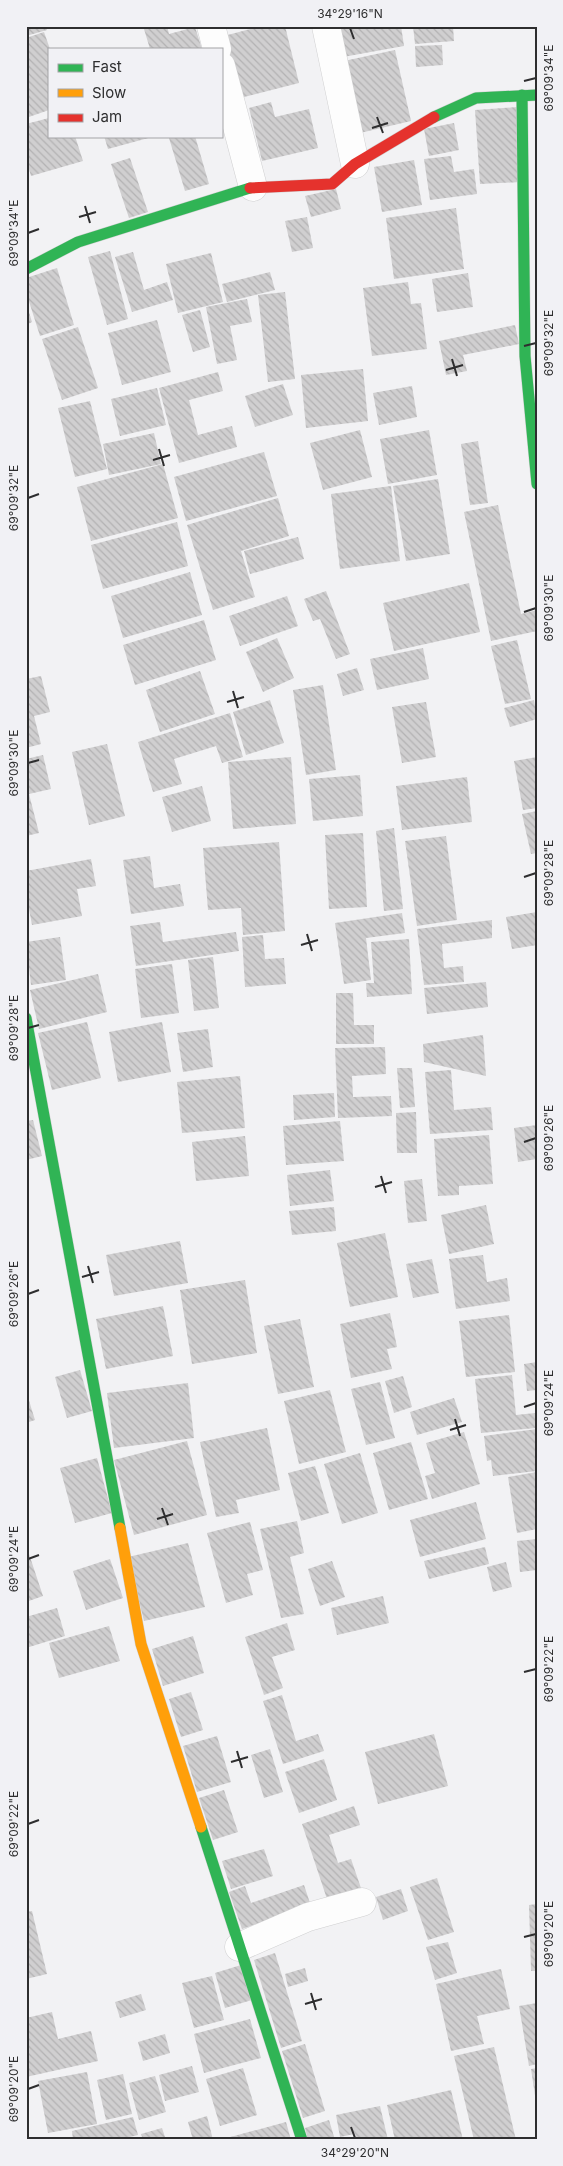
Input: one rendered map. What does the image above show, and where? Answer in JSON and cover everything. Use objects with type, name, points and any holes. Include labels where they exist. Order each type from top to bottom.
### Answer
[{"type":"street","points":[[211,26],[217,48]]},
{"type":"street","points":[[326,26],[355,164]]},
{"type":"street","points":[[222,70],[253,187]]},
{"type":"street","points":[[522,95],[525,356],[537,484]]},
{"type":"street","points":[[26,269],[78,242],[253,187],[332,184],[355,164],[424,121],[476,98],[537,95]]},
{"type":"street","points":[[26,1018],[141,1644],[302,2140]]},
{"type":"street","points":[[239,1947],[308,1917],[362,1902]]},
{"type":"building","points":[[26,26],[46,26],[47,30],[26,36]]},
{"type":"building","points":[[152,26],[167,26],[169,34],[195,27],[202,48],[150,48],[144,29]]},
{"type":"building","points":[[262,26],[285,26],[299,83],[236,99],[220,37]]},
{"type":"building","points":[[337,26],[401,26],[404,46],[343,57]]},
{"type":"building","points":[[413,26],[453,26],[454,41],[415,44]]},
{"type":"building","points":[[44,32],[50,48],[48,48],[48,110],[26,118],[26,38]]},
{"type":"building","points":[[442,45],[443,65],[416,67],[415,46]]},
{"type":"building","points":[[395,50],[411,121],[360,133],[344,61]]},
{"type":"building","points":[[271,102],[275,117],[309,109],[318,148],[262,161],[249,108]]},
{"type":"building","points":[[517,107],[521,182],[480,184],[475,110]]},
{"type":"building","points":[[48,118],[48,138],[76,138],[83,161],[31,176],[26,159],[26,124]]},
{"type":"building","points":[[454,123],[459,150],[429,156],[424,129]]},
{"type":"building","points":[[105,138],[148,138],[108,149]]},
{"type":"building","points":[[169,138],[196,138],[209,184],[185,191]]},
{"type":"building","points":[[451,156],[454,172],[474,169],[477,194],[430,200],[424,159]]},
{"type":"building","points":[[130,158],[148,212],[129,218],[111,164]]},
{"type":"building","points":[[414,160],[422,205],[382,212],[374,167]]},
{"type":"building","points":[[336,189],[341,209],[311,217],[305,196]]},
{"type":"building","points":[[456,208],[464,269],[394,279],[386,218]]},
{"type":"building","points":[[307,217],[313,248],[292,252],[285,221]]},
{"type":"building","points":[[110,251],[128,319],[107,325],[88,257]]},
{"type":"building","points":[[133,252],[144,290],[167,282],[173,300],[132,312],[115,257]]},
{"type":"building","points":[[211,253],[223,302],[178,313],[166,264]]},
{"type":"building","points":[[57,268],[74,325],[40,336],[26,292],[26,278]]},
{"type":"building","points":[[270,272],[275,290],[227,302],[222,284]]},
{"type":"building","points":[[468,273],[473,307],[437,312],[432,279]]},
{"type":"building","points":[[408,282],[411,304],[421,303],[427,349],[372,356],[363,288]]},
{"type":"building","points":[[285,292],[295,379],[268,382],[258,295]]},
{"type":"building","points":[[247,299],[252,322],[230,326],[237,360],[217,364],[206,307]]},
{"type":"building","points":[[26,303],[32,322],[26,325]]},
{"type":"building","points":[[200,310],[210,347],[193,352],[182,315]]},
{"type":"building","points":[[157,320],[171,372],[122,385],[108,333]]},
{"type":"building","points":[[515,325],[519,344],[463,355],[467,371],[446,375],[439,341]]},
{"type":"building","points":[[78,327],[98,388],[62,400],[42,339]]},
{"type":"building","points":[[363,369],[368,421],[306,428],[301,375]]},
{"type":"building","points":[[218,372],[223,391],[189,400],[198,435],[232,426],[237,447],[179,463],[159,388]]},
{"type":"building","points":[[283,384],[293,415],[255,427],[245,396]]},
{"type":"building","points":[[412,386],[417,417],[379,425],[373,393]]},
{"type":"building","points":[[157,388],[166,425],[120,436],[111,399]]},
{"type":"building","points":[[90,401],[107,469],[75,477],[58,408]]},
{"type":"building","points":[[360,430],[372,477],[323,490],[310,443]]},
{"type":"building","points":[[429,430],[437,475],[388,484],[380,439]]},
{"type":"building","points":[[154,433],[161,464],[109,475],[103,444]]},
{"type":"building","points":[[478,441],[488,503],[470,505],[461,444]]},
{"type":"building","points":[[264,452],[277,496],[186,521],[174,477]]},
{"type":"building","points":[[163,464],[178,518],[91,541],[77,487]]},
{"type":"building","points":[[438,479],[450,554],[406,561],[393,486]]},
{"type":"building","points":[[391,486],[400,561],[340,569],[331,494]]},
{"type":"building","points":[[278,498],[289,536],[241,551],[255,597],[213,610],[187,525]]},
{"type":"building","points":[[498,505],[521,614],[537,610],[537,631],[491,641],[464,512]]},
{"type":"building","points":[[177,522],[188,566],[103,589],[91,545]]},
{"type":"building","points":[[298,537],[304,559],[250,574],[244,551]]},
{"type":"building","points":[[190,572],[202,615],[123,638],[111,596]]},
{"type":"building","points":[[469,583],[480,632],[394,651],[383,603]]},
{"type":"building","points":[[326,591],[350,654],[336,659],[320,619],[313,621],[304,599]]},
{"type":"building","points":[[287,596],[298,626],[240,646],[229,616]]},
{"type":"building","points":[[204,620],[216,660],[135,685],[123,645]]},
{"type":"building","points":[[277,638],[294,678],[263,692],[246,652]]},
{"type":"building","points":[[517,640],[531,699],[505,704],[491,646]]},
{"type":"building","points":[[423,648],[429,679],[377,690],[370,659]]},
{"type":"building","points":[[357,668],[364,690],[343,696],[337,674]]},
{"type":"building","points":[[200,671],[215,714],[160,732],[146,690]]},
{"type":"building","points":[[41,676],[50,712],[34,716],[41,744],[26,748],[26,679]]},
{"type":"building","points":[[323,685],[336,770],[306,775],[293,690]]},
{"type":"building","points":[[270,700],[284,743],[246,755],[233,712]]},
{"type":"building","points":[[534,700],[537,719],[510,727],[504,708]]},
{"type":"building","points":[[426,702],[436,757],[402,763],[392,707]]},
{"type":"building","points":[[230,713],[243,757],[222,763],[216,746],[174,759],[182,784],[153,792],[138,742]]},
{"type":"building","points":[[107,744],[125,816],[89,825],[72,752]]},
{"type":"building","points":[[43,755],[51,789],[29,794],[39,833],[26,836],[26,759]]},
{"type":"building","points":[[291,757],[296,824],[233,829],[228,762]]},
{"type":"building","points":[[537,757],[537,808],[523,810],[514,761]]},
{"type":"building","points":[[360,775],[363,816],[313,821],[309,779]]},
{"type":"building","points":[[467,777],[472,822],[402,830],[396,786]]},
{"type":"building","points":[[202,786],[211,821],[172,832],[162,797]]},
{"type":"building","points":[[537,811],[537,853],[531,854],[522,814]]},
{"type":"building","points":[[394,828],[403,909],[384,911],[376,831]]},
{"type":"building","points":[[363,833],[367,907],[329,909],[325,835]]},
{"type":"building","points":[[446,836],[457,920],[417,926],[405,841]]},
{"type":"building","points":[[279,842],[285,931],[243,935],[241,908],[208,910],[203,848]]},
{"type":"building","points":[[150,856],[154,888],[180,884],[184,906],[131,914],[123,860]]},
{"type":"building","points":[[91,859],[96,886],[77,889],[82,916],[32,925],[26,893],[26,871]]},
{"type":"building","points":[[537,912],[537,945],[512,949],[506,917]]},
{"type":"building","points":[[402,913],[405,933],[366,938],[371,980],[344,984],[335,923]]},
{"type":"building","points":[[492,920],[492,938],[442,944],[444,968],[463,966],[464,982],[424,985],[417,929]]},
{"type":"building","points":[[160,922],[163,942],[236,932],[239,951],[136,966],[130,926]]},
{"type":"building","points":[[263,935],[265,959],[284,958],[286,984],[245,987],[242,937]]},
{"type":"building","points":[[60,937],[66,980],[31,985],[26,942]]},
{"type":"building","points":[[409,939],[412,994],[367,997],[366,983],[374,983],[371,942]]},
{"type":"building","points":[[213,957],[219,1008],[194,1011],[188,960]]},
{"type":"building","points":[[172,964],[179,1013],[141,1018],[135,969]]},
{"type":"building","points":[[98,974],[107,1012],[39,1029],[30,990]]},
{"type":"building","points":[[486,982],[488,1007],[427,1014],[424,988]]},
{"type":"building","points":[[336,993],[353,993],[354,1025],[374,1025],[374,1044],[336,1044]]},
{"type":"building","points":[[87,1022],[101,1078],[52,1090],[38,1033]]},
{"type":"building","points":[[162,1022],[171,1072],[118,1082],[109,1032]]},
{"type":"building","points":[[208,1029],[213,1067],[183,1072],[177,1033]]},
{"type":"building","points":[[483,1035],[486,1076],[424,1062],[423,1044]]},
{"type":"building","points":[[385,1047],[386,1074],[352,1076],[353,1097],[391,1096],[392,1116],[338,1118],[335,1048]]},
{"type":"building","points":[[397,1068],[412,1068],[415,1107],[400,1108]]},
{"type":"building","points":[[451,1070],[454,1110],[491,1107],[493,1130],[430,1134],[425,1072]]},
{"type":"building","points":[[240,1076],[245,1128],[182,1133],[177,1082]]},
{"type":"building","points":[[334,1093],[335,1117],[294,1120],[293,1095]]},
{"type":"building","points":[[416,1112],[417,1153],[397,1153],[396,1113]]},
{"type":"building","points":[[33,1120],[42,1156],[26,1160],[26,1121]]},
{"type":"building","points":[[340,1121],[344,1161],[286,1165],[283,1126]]},
{"type":"building","points":[[537,1125],[537,1159],[518,1162],[514,1128]]},
{"type":"building","points":[[489,1135],[493,1184],[459,1186],[459,1195],[438,1196],[434,1139]]},
{"type":"building","points":[[245,1136],[249,1176],[196,1181],[192,1142]]},
{"type":"building","points":[[330,1170],[334,1201],[290,1206],[287,1175]]},
{"type":"building","points":[[422,1179],[427,1221],[408,1223],[404,1181]]},
{"type":"building","points":[[486,1205],[494,1244],[449,1254],[441,1215]]},
{"type":"building","points":[[334,1207],[336,1231],[292,1235],[289,1211]]},
{"type":"building","points":[[385,1233],[398,1297],[350,1307],[337,1243]]},
{"type":"building","points":[[180,1241],[188,1283],[114,1296],[106,1255]]},
{"type":"building","points":[[483,1255],[487,1282],[507,1278],[510,1301],[456,1309],[449,1259]]},
{"type":"building","points":[[432,1259],[439,1293],[413,1298],[406,1264]]},
{"type":"building","points":[[245,1280],[257,1353],[192,1364],[180,1290]]},
{"type":"building","points":[[163,1306],[173,1356],[106,1369],[96,1319]]},
{"type":"building","points":[[390,1313],[397,1347],[387,1349],[392,1369],[351,1378],[340,1324]]},
{"type":"building","points":[[509,1315],[515,1372],[466,1377],[459,1321]]},
{"type":"building","points":[[300,1319],[314,1387],[278,1394],[264,1326]]},
{"type":"building","points":[[537,1362],[537,1390],[527,1391],[524,1364]]},
{"type":"building","points":[[80,1370],[92,1411],[67,1418],[55,1377]]},
{"type":"building","points":[[512,1375],[516,1415],[535,1413],[536,1428],[481,1433],[475,1379]]},
{"type":"building","points":[[403,1376],[412,1407],[394,1413],[385,1381]]},
{"type":"building","points":[[380,1382],[395,1438],[366,1445],[351,1389]]},
{"type":"building","points":[[188,1383],[194,1438],[114,1448],[107,1393]]},
{"type":"building","points":[[330,1390],[346,1452],[299,1464],[284,1401]]},
{"type":"building","points":[[26,1391],[35,1420],[26,1423]]},
{"type":"building","points":[[454,1398],[462,1422],[417,1435],[410,1412]]},
{"type":"building","points":[[267,1428],[280,1490],[236,1500],[239,1513],[216,1517],[200,1442]]},
{"type":"building","points":[[537,1429],[537,1471],[493,1476],[491,1460],[487,1461],[484,1436]]},
{"type":"building","points":[[464,1432],[480,1484],[432,1499],[425,1476],[435,1473],[426,1443]]},
{"type":"building","points":[[187,1441],[207,1515],[134,1535],[114,1460]]},
{"type":"building","points":[[411,1442],[428,1499],[389,1510],[373,1453]]},
{"type":"building","points":[[360,1453],[378,1513],[342,1524],[324,1464]]},
{"type":"building","points":[[97,1458],[112,1513],[75,1523],[60,1468]]},
{"type":"building","points":[[315,1466],[329,1513],[301,1521],[288,1473]]},
{"type":"building","points":[[537,1472],[537,1529],[517,1533],[508,1477]]},
{"type":"building","points":[[476,1502],[486,1539],[420,1557],[410,1520]]},
{"type":"building","points":[[297,1521],[304,1553],[290,1557],[304,1614],[281,1618],[260,1529]]},
{"type":"building","points":[[250,1522],[263,1570],[247,1574],[253,1595],[226,1603],[207,1533]]},
{"type":"building","points":[[537,1539],[537,1570],[520,1572],[517,1541]]},
{"type":"building","points":[[188,1543],[205,1607],[144,1621],[128,1557]]},
{"type":"building","points":[[26,1545],[43,1596],[26,1602]]},
{"type":"building","points":[[485,1547],[489,1564],[429,1579],[424,1561]]},
{"type":"building","points":[[110,1559],[123,1598],[86,1610],[73,1571]]},
{"type":"building","points":[[332,1561],[345,1597],[320,1606],[308,1569]]},
{"type":"building","points":[[506,1562],[512,1587],[493,1592],[487,1567]]},
{"type":"building","points":[[383,1596],[389,1623],[337,1635],[331,1608]]},
{"type":"building","points":[[57,1608],[65,1636],[26,1648],[26,1617]]},
{"type":"building","points":[[287,1623],[295,1650],[272,1657],[283,1688],[264,1695],[245,1637]]},
{"type":"building","points":[[109,1626],[120,1661],[59,1678],[49,1643]]},
{"type":"building","points":[[193,1636],[204,1673],[163,1686],[152,1649]]},
{"type":"building","points":[[191,1692],[203,1730],[181,1737],[169,1699]]},
{"type":"building","points":[[282,1695],[296,1741],[318,1734],[324,1751],[283,1764],[263,1701]]},
{"type":"building","points":[[434,1734],[448,1786],[378,1804],[365,1752]]},
{"type":"building","points":[[217,1736],[231,1782],[197,1792],[183,1746]]},
{"type":"building","points":[[270,1749],[283,1792],[264,1798],[251,1755]]},
{"type":"building","points":[[324,1759],[337,1800],[299,1813],[285,1772]]},
{"type":"building","points":[[224,1790],[238,1832],[213,1840],[199,1798]]},
{"type":"building","points":[[354,1806],[360,1825],[329,1835],[338,1863],[351,1859],[362,1891],[328,1902],[302,1824]]},
{"type":"building","points":[[264,1849],[273,1876],[231,1889],[222,1861]]},
{"type":"building","points":[[437,1878],[454,1932],[428,1940],[410,1887]]},
{"type":"building","points":[[304,1885],[311,1906],[242,1929],[229,1892],[245,1886],[251,1903]]},
{"type":"building","points":[[401,1889],[408,1911],[383,1920],[376,1897]]},
{"type":"building","points":[[537,1904],[537,1971],[531,1971],[529,1905]]},
{"type":"building","points":[[32,1911],[47,1974],[26,1979],[26,1912]]},
{"type":"building","points":[[448,1942],[457,1973],[435,1980],[426,1947]]},
{"type":"building","points":[[275,1953],[302,2041],[281,2048],[254,1960]]},
{"type":"building","points":[[241,1965],[252,2000],[225,2008],[215,1973]]},
{"type":"building","points":[[305,1968],[308,1981],[288,1987],[285,1974]]},
{"type":"building","points":[[501,1969],[510,2009],[477,2016],[484,2044],[451,2051],[436,1984]]},
{"type":"building","points":[[212,1976],[224,2020],[194,2028],[182,1983]]},
{"type":"building","points":[[141,1994],[146,2010],[120,2018],[115,2002]]},
{"type":"building","points":[[537,2003],[537,2064],[529,2066],[519,2006]]},
{"type":"building","points":[[52,2012],[58,2039],[91,2031],[98,2061],[26,2077],[26,2018]]},
{"type":"building","points":[[250,2019],[261,2058],[204,2073],[194,2034]]},
{"type":"building","points":[[165,2034],[170,2053],[143,2061],[138,2042]]},
{"type":"building","points":[[305,2044],[325,2111],[303,2118],[282,2051]]},
{"type":"building","points":[[494,2047],[516,2140],[474,2140],[454,2056]]},
{"type":"building","points":[[192,2066],[199,2092],[165,2101],[159,2075]]},
{"type":"building","points":[[243,2068],[257,2115],[220,2126],[206,2079]]},
{"type":"building","points":[[537,2068],[537,2102],[536,2102],[531,2069]]},
{"type":"building","points":[[87,2072],[97,2124],[48,2133],[38,2081]]},
{"type":"building","points":[[123,2074],[132,2114],[106,2120],[97,2080]]},
{"type":"building","points":[[155,2076],[166,2112],[139,2120],[129,2083]]},
{"type":"building","points":[[451,2090],[463,2140],[395,2140],[387,2105]]},
{"type":"building","points":[[380,2106],[388,2140],[355,2140],[354,2134],[340,2137],[336,2115]]},
{"type":"building","points":[[207,2116],[213,2140],[193,2140],[188,2122]]},
{"type":"building","points":[[133,2117],[138,2135],[117,2140],[73,2140],[72,2131]]},
{"type":"building","points":[[329,2120],[335,2140],[308,2140],[305,2128]]},
{"type":"building","points":[[286,2122],[291,2140],[223,2140],[223,2139]]},
{"type":"building","points":[[162,2128],[166,2140],[143,2140],[141,2134]]},
{"type":"traffic: fast","points":[[522,95],[525,356],[537,484]]},
{"type":"traffic: fast","points":[[434,117],[476,98],[537,95]]},
{"type":"traffic: fast","points":[[26,269],[78,242],[250,188]]},
{"type":"traffic: fast","points":[[26,1018],[120,1528]]},
{"type":"traffic: fast","points":[[201,1827],[302,2140]]},
{"type":"traffic: slow","points":[[120,1528],[141,1644],[201,1827]]},
{"type":"traffic: jam","points":[[250,188],[332,184],[355,164],[434,117]]}]
